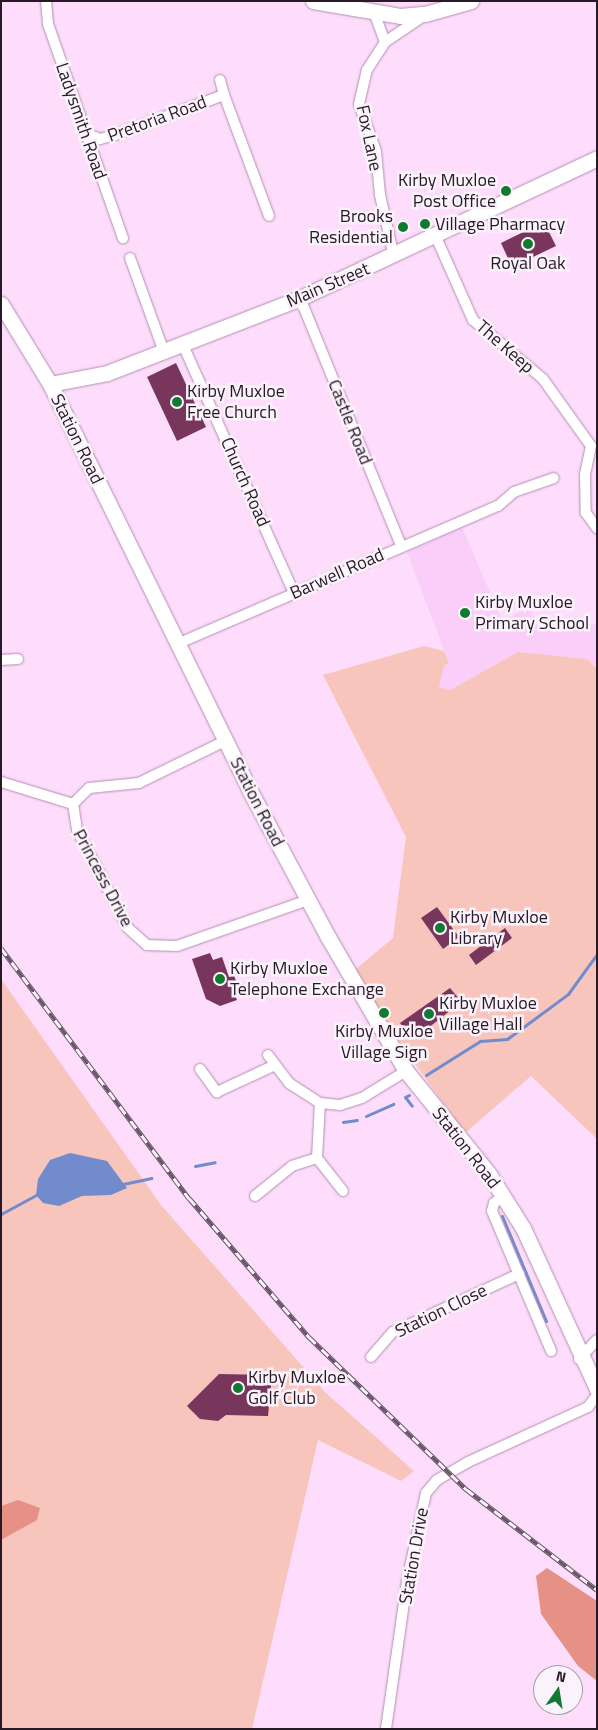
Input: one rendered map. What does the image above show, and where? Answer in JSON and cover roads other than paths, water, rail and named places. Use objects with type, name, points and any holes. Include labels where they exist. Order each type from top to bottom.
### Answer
[{"type":"street","name":"Ladysmith Road","points":[[46,1],[48,24],[90,135],[92,153],[123,238]]},
{"type":"street","points":[[313,1],[374,12],[425,14],[470,1]]},
{"type":"street","points":[[374,12],[385,42]]},
{"type":"street","name":"Fox Lane","points":[[394,257],[380,195],[376,151],[359,104],[367,70],[385,42],[425,14]]},
{"type":"street","name":"Pretoria Road","points":[[220,80],[269,216]]},
{"type":"street","name":"Pretoria Road","points":[[90,135],[100,139],[115,135],[224,95]]},
{"type":"street","name":"Main Street","points":[[50,384],[107,373],[184,345],[300,298],[436,238],[597,158]]},
{"type":"street","name":"The Keep","points":[[436,238],[473,320],[543,379],[594,447]]},
{"type":"street","points":[[130,258],[164,352]]},
{"type":"street","name":"Castle Road","points":[[300,298],[401,546]]},
{"type":"street","name":"Station Road","points":[[3,309],[50,384],[177,644],[308,900],[406,1071],[504,1196],[523,1228],[579,1359],[597,1390]]},
{"type":"street","name":"Church Road","points":[[184,345],[294,593]]},
{"type":"street","points":[[594,447],[585,474],[586,513],[597,528]]},
{"type":"street","name":"Barwell Road","points":[[177,644],[401,546],[498,506],[514,492],[554,478]]},
{"type":"street","points":[[1,660],[18,659]]},
{"type":"street","name":"Princess Drive","points":[[226,741],[139,784],[89,788],[73,804],[77,830],[128,928],[147,945],[177,946],[308,900]]},
{"type":"street","points":[[1,782],[73,804]]},
{"type":"street","points":[[268,1055],[273,1066],[320,1103],[340,1105],[362,1098],[406,1071]]},
{"type":"street","points":[[200,1069],[217,1092],[273,1066]]},
{"type":"street","points":[[320,1103],[317,1158],[343,1191]]},
{"type":"street","points":[[255,1196],[292,1166],[317,1158]]},
{"type":"street","name":"Station Road","points":[[504,1196],[494,1202],[492,1211],[551,1351]]},
{"type":"street","name":"Station Close","points":[[371,1357],[393,1332],[518,1274]]},
{"type":"street","points":[[579,1359],[597,1340]]},
{"type":"street","name":"Station Drive","points":[[386,1729],[407,1581],[426,1493],[437,1480],[475,1458],[588,1406],[597,1395]]},
{"type":"water","points":[[70,1153],[107,1161],[127,1188],[111,1195],[82,1196],[59,1206],[43,1203],[36,1195],[38,1179],[50,1160]]},
{"type":"waterway","points":[[426,1075],[480,1041],[507,1039],[568,994],[597,954]]},
{"type":"waterway","points":[[409,1095],[405,1097],[412,1106]]},
{"type":"waterway","points":[[366,1116],[393,1104]]},
{"type":"waterway","points":[[343,1122],[357,1120]]},
{"type":"waterway","points":[[195,1166],[215,1162]]},
{"type":"waterway","points":[[123,1184],[151,1178]]},
{"type":"waterway","points":[[1,1214],[38,1194]]},
{"type":"waterway","points":[[502,1216],[546,1321]]},
{"type":"railway","points":[[1,948],[189,1198],[309,1337],[466,1489],[597,1590]]},
{"type":"place","name":"Kirby Muxloe Post Office","points":[[506,191]]},
{"type":"place","name":"Village Pharmacy","points":[[425,224]]},
{"type":"place","name":"Brooks Residential","points":[[403,227]]},
{"type":"place","name":"Royal Oak","points":[[528,244]]},
{"type":"place","name":"Kirby Muxloe Free Church","points":[[177,402]]},
{"type":"place","name":"Kirby Muxloe Primary School","points":[[465,613]]},
{"type":"place","name":"Kirby Muxloe Library","points":[[440,928]]},
{"type":"place","name":"Kirby Muxloe Telephone Exchange","points":[[220,979]]},
{"type":"place","name":"Kirby Muxloe Village Sign","points":[[384,1013]]},
{"type":"place","name":"Kirby Muxloe Village Hall","points":[[429,1014]]},
{"type":"place","name":"Kirby Muxloe Golf Club","points":[[238,1388]]}]
